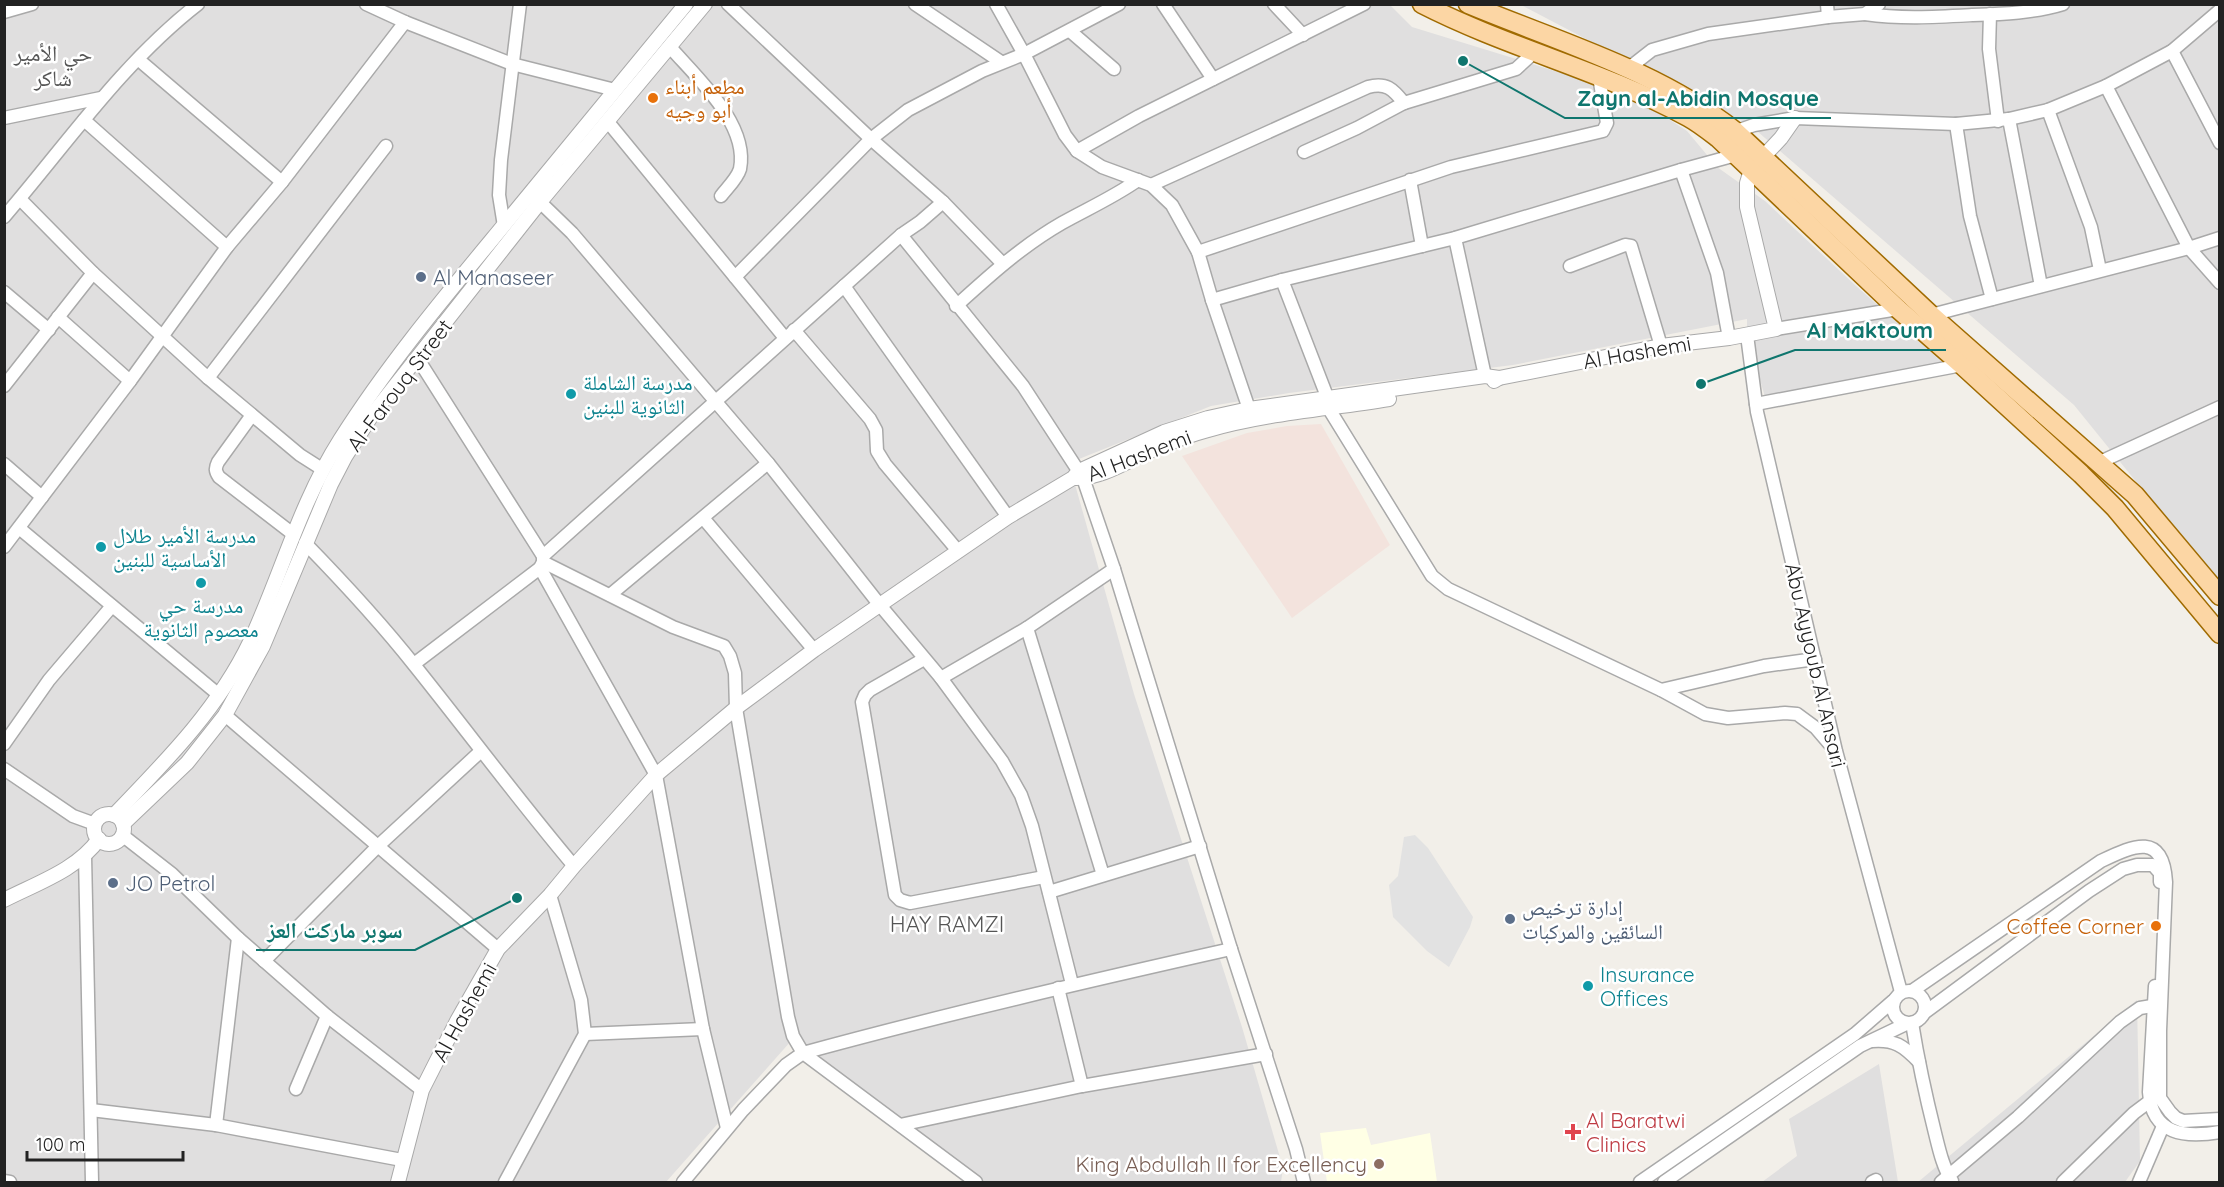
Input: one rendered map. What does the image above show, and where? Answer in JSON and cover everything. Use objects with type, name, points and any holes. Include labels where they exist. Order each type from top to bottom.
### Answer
[{"type":"main road","points":[[1422,4],[1461,24],[1622,84],[1727,135],[1764,156],[1847,238],[1931,315],[2135,495],[2220,596]]},
{"type":"main road","points":[[1468,4],[1629,68],[1711,112],[1727,135],[1736,155],[1751,170],[1898,309],[1962,365],[2115,508],[2220,634]]},
{"type":"street","points":[[4,12],[32,4]]},
{"type":"street","points":[[4,217],[101,98],[179,19],[198,4]]},
{"type":"street","points":[[366,4],[405,22],[512,64],[615,90]]},
{"type":"street","points":[[504,226],[500,208],[500,169],[520,4]]},
{"type":"street","name":"Al-Farouq Street","points":[[120,825],[219,695],[249,643],[293,534],[322,470],[352,421],[444,297],[686,4]]},
{"type":"street","name":"Al-Farouq Street","points":[[120,825],[187,763],[225,715],[263,646],[305,543],[358,434],[540,202],[705,4]]},
{"type":"street","points":[[728,4],[943,202],[1003,264]]},
{"type":"street","points":[[915,4],[1001,62]]},
{"type":"street","points":[[996,4],[1065,135],[1077,151],[1102,167],[1151,185],[1172,205],[1198,252],[1249,409]]},
{"type":"street","points":[[1163,4],[1213,80]]},
{"type":"street","points":[[1274,4],[1303,34]]},
{"type":"street","points":[[1077,151],[1139,116],[1364,4]]},
{"type":"street","points":[[1865,14],[1879,4]]},
{"type":"street","points":[[1629,68],[1652,50],[1708,34],[1828,11],[1907,18],[2046,9],[2063,4]]},
{"type":"street","points":[[735,277],[872,139],[912,107],[1001,62],[1024,54],[1071,31],[1114,6]]},
{"type":"street","points":[[1727,135],[1755,125],[1795,118],[1956,124],[2003,120],[2048,110],[2106,86],[2172,51],[2220,10]]},
{"type":"street","points":[[1990,14],[1989,49],[2041,286]]},
{"type":"street","points":[[4,547],[164,336],[227,247],[282,182],[405,22]]},
{"type":"street","points":[[1071,31],[1114,69]]},
{"type":"street","points":[[670,47],[725,112],[734,127],[739,144],[740,169],[737,177],[721,196]]},
{"type":"street","points":[[1304,152],[1404,103],[1516,69],[1533,50]]},
{"type":"street","points":[[2172,51],[2220,143]]},
{"type":"street","points":[[139,60],[282,182]]},
{"type":"street","points":[[1198,252],[1410,180],[1496,155],[1603,131],[1607,123],[1599,77]]},
{"type":"street","points":[[1151,185],[1368,87],[1387,85],[1404,103]]},
{"type":"street","points":[[2106,86],[2189,248],[2220,283]]},
{"type":"street","points":[[4,118],[101,98]]},
{"type":"street","points":[[2048,110],[2091,227],[2100,270]]},
{"type":"street","points":[[1795,118],[1781,138],[1751,170],[1747,183],[1747,207],[1776,329],[1898,309]]},
{"type":"street","points":[[84,120],[227,247]]},
{"type":"street","points":[[608,122],[735,277],[870,419],[876,430],[877,451],[885,464],[958,551]]},
{"type":"street","points":[[1956,124],[1970,216],[1992,299]]},
{"type":"street","points":[[208,378],[386,146]]},
{"type":"street","points":[[1212,300],[1282,280],[1455,238],[1736,155]]},
{"type":"street","points":[[1681,170],[1717,273],[1729,338]]},
{"type":"street","points":[[956,306],[1003,264],[1061,224],[1138,180]]},
{"type":"street","points":[[1410,180],[1422,246]]},
{"type":"street","points":[[20,199],[93,273],[208,378],[300,455],[322,470]]},
{"type":"street","points":[[540,202],[572,233],[768,463],[879,604],[941,678],[1012,777],[1032,826],[1072,984]]},
{"type":"street","points":[[414,664],[542,562],[714,401],[901,235],[943,202]]},
{"type":"street","points":[[901,235],[956,306],[1023,386],[1078,475],[1114,569],[1231,949],[1296,1149],[1304,1182]]},
{"type":"street","points":[[1455,238],[1492,377]]},
{"type":"street","points":[[1931,315],[2220,238]]},
{"type":"street","points":[[1570,266],[1625,245],[1631,246],[1661,346]]},
{"type":"street","points":[[4,386],[93,273]]},
{"type":"street","points":[[1282,280],[1329,404],[1432,576],[1468,600],[1661,690],[1705,714],[1728,718],[1797,714],[1816,728],[1836,751]]},
{"type":"street","points":[[844,286],[1008,517]]},
{"type":"street","points":[[4,292],[49,330]]},
{"type":"street","points":[[444,297],[456,308]]},
{"type":"street","points":[[58,317],[130,381]]},
{"type":"street","name":"Al Hashemi","points":[[1173,435],[1329,404],[1487,383],[1492,377],[1661,346],[1729,338],[1776,329]]},
{"type":"street","name":"Abu Ayyoub Al Ansari","points":[[1746,334],[1756,412],[1836,751],[1902,995]]},
{"type":"street","points":[[418,359],[542,562],[656,775],[703,1029],[727,1128]]},
{"type":"street","points":[[1756,404],[1962,365]]},
{"type":"street","name":"Al Hashemi","points":[[398,1182],[422,1090],[457,1021],[498,949],[550,895],[656,775],[736,708],[879,604],[1008,517],[1078,475],[1208,418],[1249,409],[1329,404]]},
{"type":"street","points":[[2100,462],[2220,407]]},
{"type":"street","points":[[252,415],[218,462],[215,470],[219,477],[293,534]]},
{"type":"street","points":[[610,595],[704,519],[768,463]]},
{"type":"street","points":[[4,464],[42,497]]},
{"type":"street","points":[[704,519],[814,650]]},
{"type":"street","points":[[19,528],[219,695]]},
{"type":"street","points":[[305,543],[340,579],[414,664],[574,866]]},
{"type":"street","points":[[542,562],[673,627],[724,646],[735,673],[736,708],[788,1017],[794,1036],[803,1053],[976,1182]]},
{"type":"street","points":[[941,678],[1028,628],[1114,569]]},
{"type":"street","points":[[4,744],[49,680],[111,606]]},
{"type":"street","points":[[1028,628],[1103,875]]},
{"type":"street","points":[[924,659],[870,690],[862,702],[895,895],[900,900],[910,903],[1044,877]]},
{"type":"street","points":[[1661,690],[1764,666],[1815,660]]},
{"type":"street","points":[[225,715],[498,949]]},
{"type":"street","points":[[264,962],[378,846],[481,751]]},
{"type":"street","points":[[4,769],[73,816],[95,824]]},
{"type":"street","points":[[120,825],[114,843],[99,839],[94,830],[95,824],[102,815],[120,825],[264,962],[327,1016],[422,1090]]},
{"type":"street","points":[[4,900],[66,868],[84,856],[99,839]]},
{"type":"street","points":[[1049,892],[1200,846]]},
{"type":"street","points":[[1640,1182],[1855,1034],[1902,995],[2101,861],[2129,848],[2146,846],[2162,856],[2165,866],[2158,1005],[2150,1101],[2155,1117],[2163,1126],[2175,1132],[2191,1135],[2220,1132]]},
{"type":"street","points":[[84,856],[92,1182]]},
{"type":"street","points":[[1664,1182],[1868,1041],[1917,1021],[1924,1013],[2122,869],[2147,864],[2153,865],[2160,873],[2159,1090],[2164,1105],[2176,1118],[2183,1121],[2220,1119]]},
{"type":"street","points":[[505,1182],[585,1034],[581,1000],[550,895]]},
{"type":"street","points":[[216,1125],[238,938]]},
{"type":"street","points":[[683,1182],[727,1128],[786,1065],[803,1053],[1072,984],[1231,949]]},
{"type":"street","points":[[1058,988],[1082,1086]]},
{"type":"street","points":[[1909,1023],[1896,1017],[1892,1006],[1902,995],[1917,993],[1925,1001],[1924,1013]]},
{"type":"street","points":[[1909,1023],[1947,1180],[2120,1022],[2140,1008],[2158,1005]]},
{"type":"street","points":[[296,1089],[327,1016]]},
{"type":"street","points":[[585,1034],[703,1029]]},
{"type":"street","points":[[1868,1041],[1898,1042],[1919,1062]]},
{"type":"street","points":[[900,1125],[1082,1086],[1266,1054]]},
{"type":"street","points":[[2063,1182],[2134,1113],[2150,1101]]},
{"type":"street","points":[[91,1110],[216,1125],[402,1160]]},
{"type":"street","points":[[2139,1182],[2163,1126]]},
{"type":"street","points":[[4,1181],[10,1182]]},
{"type":"shaded area","points":[[5,5],[1390,5],[1412,27],[1597,84],[1622,89],[1687,131],[1717,167],[1765,201],[1943,363],[1765,397],[1747,335],[1747,319],[1513,365],[1289,393],[1211,406],[1069,463],[1134,694],[1242,1027],[1283,1168],[1281,1182],[985,1182],[862,1088],[791,1041],[666,1182],[5,1182]]},
{"type":"shaded area","points":[[1521,5],[2219,5],[2219,584],[2074,405],[1750,125]]},
{"type":"shaded area","points":[[1321,424],[1390,545],[1292,618],[1182,456],[1247,433],[1287,426]]},
{"type":"shaded area","points":[[1415,835],[1428,848],[1473,917],[1449,967],[1427,951],[1393,917],[1389,885],[1398,876],[1404,837]]},
{"type":"shaded area","points":[[2137,1000],[2140,1161],[2125,1182],[1918,1182]]},
{"type":"shaded area","points":[[1879,1064],[1898,1182],[1762,1182],[1797,1156],[1789,1119]]},
{"type":"shaded area","name":"King Abdullah II for Excellency","points":[[1366,1128],[1371,1145],[1430,1133],[1437,1182],[1327,1182],[1320,1133]]},
{"type":"place","name":"Zayn al-Abidin Mosque","points":[[1463,61]]},
{"type":"place","name":"مطعم أبناء أبو وجيه","points":[[653,98]]},
{"type":"place","name":"Al Manaseer","points":[[421,277]]},
{"type":"place","name":"Al Maktoum","points":[[1701,384]]},
{"type":"place","name":"مدرسة الشاملة الثانوية للبنين","points":[[571,394]]},
{"type":"place","name":"مدرسة الأمير طلال الأساسية للبنين","points":[[101,547]]},
{"type":"place","name":"مدرسة حي معصوم الثانوية","points":[[201,583]]},
{"type":"place","name":"JO Petrol","points":[[113,883]]},
{"type":"place","name":"سوبر ماركت العز","points":[[517,898]]},
{"type":"place","name":"إدارة ترخيص السائقين والمركبات","points":[[1510,919]]},
{"type":"place","name":"Coffee Corner","points":[[2156,926]]},
{"type":"place","name":"Insurance Offices","points":[[1588,986]]},
{"type":"place","name":"Al Baratwi Clinics","points":[[1573,1132]]},
{"type":"place","name":"King Abdullah II for Excellency","points":[[1379,1164]]},
{"type":"district","name":"حي الأمير شاكر","points":[[53,66]]},
{"type":"district","name":"HAY RAMZI","points":[[947,924]]}]
